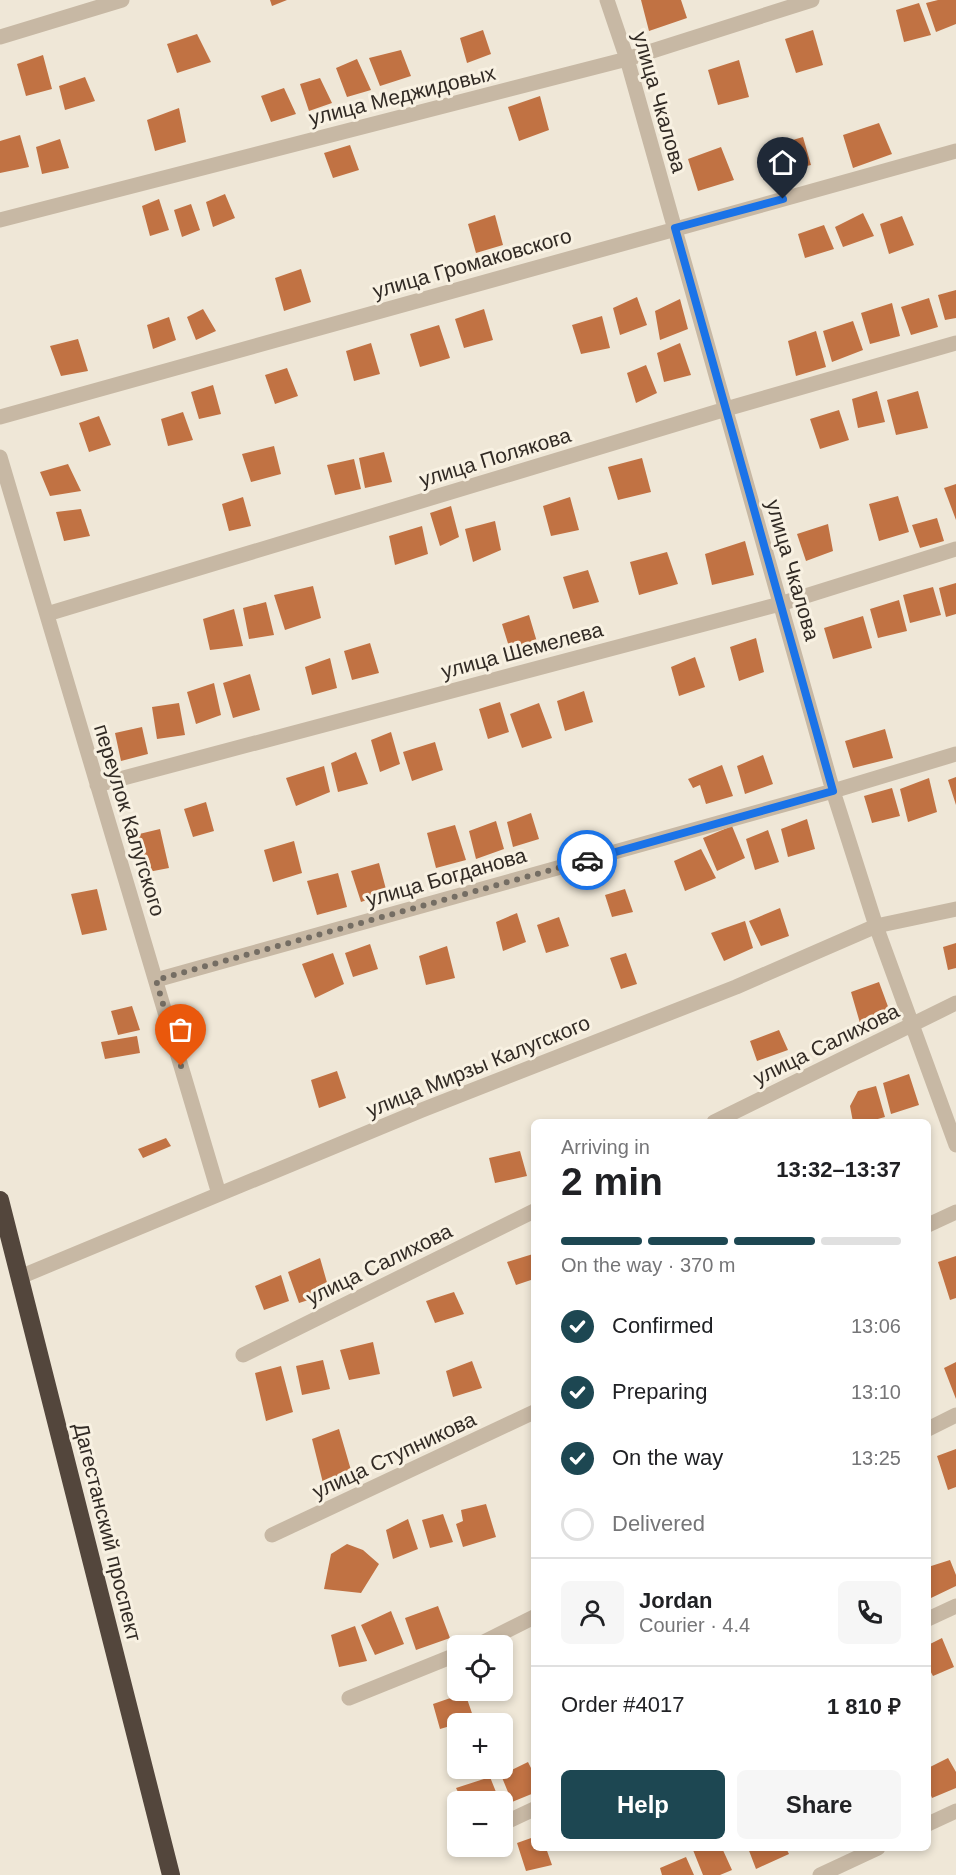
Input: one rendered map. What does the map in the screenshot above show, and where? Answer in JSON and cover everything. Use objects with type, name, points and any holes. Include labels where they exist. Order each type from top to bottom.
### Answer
[{"type":"highway","name":"Дагестанский проспект","points":[[0,1200],[171,1875]]},
{"type":"street","points":[[0,37],[122,0]]},
{"type":"street","name":"улица Чкалова","points":[[608,0],[627,59],[833,791],[876,926],[956,1145]]},
{"type":"street","name":"улица Меджидовых","points":[[0,220],[627,59],[807,1]]},
{"type":"street","name":"улица Громаковского","points":[[0,417],[956,151]]},
{"type":"street","name":"улица Полякова","points":[[47,614],[726,409],[956,343]]},
{"type":"street","name":"переулок Калугского","points":[[0,457],[219,1194]]},
{"type":"street","name":"улица Шемелева","points":[[98,785],[780,604],[956,549]]},
{"type":"street","name":"улица Богданова","points":[[156,980],[833,791],[956,754]]},
{"type":"street","name":"улица Мирзы Калугского","points":[[20,1277],[422,1110],[736,987],[876,926],[956,909]]},
{"type":"street","name":"улица Салихова","points":[[720,1119],[956,1003]]},
{"type":"street","name":"улица Салихова","points":[[243,1355],[531,1212]]},
{"type":"street","points":[[931,1224],[956,1212]]},
{"type":"street","name":"улица Ступникова","points":[[272,1535],[531,1413]]},
{"type":"street","points":[[931,1428],[956,1415]]},
{"type":"street","points":[[931,1618],[956,1606]]},
{"type":"street","points":[[498,1635],[531,1618]]},
{"type":"street","points":[[349,1698],[447,1658]]},
{"type":"street","points":[[513,1819],[531,1810]]},
{"type":"street","points":[[931,1823],[956,1812]]},
{"type":"street","points":[[820,1875],[872,1851]]},
{"type":"building","points":[[270,0],[287,0],[272,6]]},
{"type":"building","points":[[641,0],[681,0],[687,18],[649,31]]},
{"type":"building","points":[[956,0],[956,24],[936,32],[926,3]]},
{"type":"building","points":[[919,3],[931,35],[904,42],[896,10]]},
{"type":"building","points":[[483,30],[491,54],[467,63],[460,38]]},
{"type":"building","points":[[813,30],[823,65],[796,73],[785,39]]},
{"type":"building","points":[[197,34],[211,62],[177,73],[167,44]]},
{"type":"building","points":[[401,50],[411,76],[380,86],[369,58]]},
{"type":"building","points":[[43,55],[52,89],[26,96],[17,64]]},
{"type":"building","points":[[357,59],[371,90],[347,97],[336,68]]},
{"type":"building","points":[[739,60],[749,97],[718,105],[708,70]]},
{"type":"building","points":[[85,77],[95,101],[65,110],[59,86]]},
{"type":"building","points":[[320,78],[332,103],[309,111],[300,84]]},
{"type":"building","points":[[284,88],[296,114],[271,122],[261,96]]},
{"type":"building","points":[[540,96],[549,130],[519,141],[508,107]]},
{"type":"building","points":[[179,108],[186,142],[155,151],[147,120]]},
{"type":"building","points":[[879,123],[892,154],[853,168],[843,135]]},
{"type":"building","points":[[20,135],[29,167],[0,173],[0,141]]},
{"type":"building","points":[[803,137],[811,165],[781,172],[772,146]]},
{"type":"building","points":[[60,139],[69,168],[42,174],[36,147]]},
{"type":"building","points":[[350,145],[359,170],[333,178],[324,153]]},
{"type":"building","points":[[721,147],[734,180],[698,191],[688,159]]},
{"type":"building","points":[[225,194],[235,218],[213,227],[206,202]]},
{"type":"building","points":[[159,199],[169,230],[150,236],[142,206]]},
{"type":"building","points":[[191,204],[200,230],[182,237],[174,210]]},
{"type":"building","points":[[863,213],[874,236],[843,247],[835,227]]},
{"type":"building","points":[[495,215],[503,245],[476,253],[468,224]]},
{"type":"building","points":[[902,216],[914,245],[889,254],[880,224]]},
{"type":"building","points":[[824,225],[834,249],[805,258],[798,234]]},
{"type":"building","points":[[301,269],[311,302],[284,311],[275,278]]},
{"type":"building","points":[[956,290],[956,318],[945,320],[938,295]]},
{"type":"building","points":[[637,297],[647,325],[620,335],[613,308]]},
{"type":"building","points":[[929,298],[938,327],[911,335],[901,307]]},
{"type":"building","points":[[680,299],[688,329],[660,340],[655,311]]},
{"type":"building","points":[[892,303],[900,336],[870,344],[861,313]]},
{"type":"building","points":[[203,309],[216,331],[196,340],[187,317]]},
{"type":"building","points":[[484,309],[493,340],[464,348],[455,319]]},
{"type":"building","points":[[602,316],[610,348],[581,354],[572,325]]},
{"type":"building","points":[[169,317],[176,340],[153,349],[147,325]]},
{"type":"building","points":[[853,321],[863,350],[832,362],[823,331]]},
{"type":"building","points":[[439,325],[450,358],[420,367],[410,334]]},
{"type":"building","points":[[816,331],[826,367],[796,376],[788,341]]},
{"type":"building","points":[[78,339],[88,371],[61,376],[50,346]]},
{"type":"building","points":[[371,343],[380,374],[354,381],[346,351]]},
{"type":"building","points":[[680,343],[691,375],[664,382],[657,353]]},
{"type":"building","points":[[646,365],[657,393],[636,403],[627,373]]},
{"type":"building","points":[[287,368],[298,396],[275,404],[265,375]]},
{"type":"building","points":[[213,385],[221,414],[199,419],[191,392]]},
{"type":"building","points":[[877,391],[885,422],[858,428],[852,399]]},
{"type":"building","points":[[918,391],[928,428],[896,435],[887,400]]},
{"type":"building","points":[[839,410],[849,440],[820,449],[810,419]]},
{"type":"building","points":[[183,412],[193,440],[168,446],[161,419]]},
{"type":"building","points":[[99,416],[111,445],[89,452],[79,423]]},
{"type":"building","points":[[274,446],[281,474],[251,482],[242,454]]},
{"type":"building","points":[[384,452],[392,482],[365,488],[359,458]]},
{"type":"building","points":[[642,458],[651,492],[618,500],[608,467]]},
{"type":"building","points":[[354,459],[361,489],[335,495],[327,465]]},
{"type":"building","points":[[68,464],[81,491],[50,496],[40,472]]},
{"type":"building","points":[[956,484],[956,520],[944,488]]},
{"type":"building","points":[[898,496],[909,532],[879,541],[869,504]]},
{"type":"building","points":[[243,497],[251,526],[229,531],[222,504]]},
{"type":"building","points":[[570,497],[579,530],[551,536],[543,506]]},
{"type":"building","points":[[451,506],[459,537],[440,546],[430,513]]},
{"type":"building","points":[[81,509],[90,536],[64,541],[56,512]]},
{"type":"building","points":[[937,518],[944,541],[920,548],[912,525]]},
{"type":"building","points":[[495,521],[501,550],[473,562],[465,529]]},
{"type":"building","points":[[828,524],[833,551],[806,561],[797,534]]},
{"type":"building","points":[[422,526],[428,554],[395,565],[389,536]]},
{"type":"building","points":[[745,541],[754,575],[712,585],[705,554]]},
{"type":"building","points":[[667,552],[678,584],[639,595],[630,562]]},
{"type":"building","points":[[588,570],[599,602],[573,609],[563,577]]},
{"type":"building","points":[[956,583],[956,614],[946,617],[939,588]]},
{"type":"building","points":[[313,586],[321,618],[285,630],[274,595]]},
{"type":"building","points":[[933,587],[941,615],[910,623],[903,595]]},
{"type":"building","points":[[899,600],[907,631],[878,638],[870,609]]},
{"type":"building","points":[[266,602],[274,635],[249,639],[243,608]]},
{"type":"building","points":[[234,609],[243,646],[210,650],[203,619]]},
{"type":"building","points":[[529,615],[537,642],[510,650],[502,624]]},
{"type":"building","points":[[863,616],[872,648],[833,659],[824,628]]},
{"type":"building","points":[[756,638],[764,672],[739,681],[730,647]]},
{"type":"building","points":[[370,643],[379,673],[352,680],[344,651]]},
{"type":"building","points":[[695,657],[705,687],[679,696],[671,667]]},
{"type":"building","points":[[330,658],[337,688],[312,695],[305,667]]},
{"type":"building","points":[[250,674],[260,710],[233,718],[223,683]]},
{"type":"building","points":[[214,683],[221,715],[196,724],[187,692]]},
{"type":"building","points":[[584,691],[593,722],[565,731],[557,701]]},
{"type":"building","points":[[500,702],[509,732],[488,739],[479,709]]},
{"type":"building","points":[[179,703],[185,735],[157,739],[152,707]]},
{"type":"building","points":[[539,703],[552,738],[522,748],[510,714]]},
{"type":"building","points":[[142,727],[148,754],[121,761],[115,733]]},
{"type":"building","points":[[885,729],[893,758],[853,768],[845,741]]},
{"type":"building","points":[[391,732],[400,764],[380,772],[371,740]]},
{"type":"building","points":[[435,742],[443,770],[412,781],[403,752]]},
{"type":"building","points":[[356,752],[368,784],[338,792],[331,763]]},
{"type":"building","points":[[763,755],[773,784],[745,794],[737,766]]},
{"type":"building","points":[[722,765],[733,796],[706,804],[700,785],[693,788],[688,779]]},
{"type":"building","points":[[324,766],[330,792],[296,806],[286,778]]},
{"type":"building","points":[[956,777],[956,805],[948,780]]},
{"type":"building","points":[[929,778],[937,812],[908,822],[900,789]]},
{"type":"building","points":[[892,788],[900,816],[872,823],[864,796]]},
{"type":"building","points":[[206,802],[214,831],[193,837],[184,809]]},
{"type":"building","points":[[531,813],[539,839],[513,847],[507,822]]},
{"type":"building","points":[[807,819],[815,849],[788,857],[781,829]]},
{"type":"building","points":[[496,821],[504,849],[476,859],[469,831]]},
{"type":"building","points":[[455,825],[466,860],[436,868],[427,833]]},
{"type":"building","points":[[732,826],[745,858],[717,871],[703,838]]},
{"type":"building","points":[[160,829],[169,868],[143,873],[135,835]]},
{"type":"building","points":[[768,830],[779,862],[755,870],[746,839]]},
{"type":"building","points":[[294,841],[302,873],[273,882],[264,850]]},
{"type":"building","points":[[701,849],[716,878],[685,891],[674,861]]},
{"type":"building","points":[[379,863],[387,893],[361,902],[351,871]]},
{"type":"building","points":[[338,873],[347,907],[317,915],[307,881]]},
{"type":"building","points":[[97,889],[107,930],[82,935],[71,894]]},
{"type":"building","points":[[625,889],[633,912],[612,917],[605,895]]},
{"type":"building","points":[[780,908],[789,936],[761,946],[749,921]]},
{"type":"building","points":[[517,913],[526,942],[503,951],[496,922]]},
{"type":"building","points":[[559,917],[569,946],[546,953],[537,925]]},
{"type":"building","points":[[745,921],[753,948],[724,961],[711,933]]},
{"type":"building","points":[[956,943],[956,968],[948,970],[943,947]]},
{"type":"building","points":[[370,944],[378,969],[353,977],[345,953]]},
{"type":"building","points":[[447,946],[455,978],[426,985],[419,956]]},
{"type":"building","points":[[333,953],[344,984],[315,998],[302,964]]},
{"type":"building","points":[[626,953],[637,984],[621,989],[610,958]]},
{"type":"building","points":[[879,982],[890,1012],[860,1023],[851,992]]},
{"type":"building","points":[[132,1006],[140,1030],[118,1035],[111,1011]]},
{"type":"building","points":[[779,1030],[788,1050],[757,1061],[750,1041]]},
{"type":"building","points":[[137,1036],[140,1053],[105,1059],[101,1042]]},
{"type":"building","points":[[337,1071],[346,1098],[319,1108],[311,1080]]},
{"type":"building","points":[[909,1074],[919,1105],[891,1114],[883,1083]]},
{"type":"building","points":[[876,1086],[885,1117],[852,1119],[850,1106],[858,1091]]},
{"type":"building","points":[[166,1138],[171,1146],[143,1158],[138,1149]]},
{"type":"building","points":[[520,1151],[527,1176],[495,1183],[489,1158]]},
{"type":"building","points":[[531,1255],[531,1280],[516,1285],[507,1262]]},
{"type":"building","points":[[956,1256],[956,1298],[950,1300],[938,1262]]},
{"type":"building","points":[[320,1258],[330,1293],[299,1303],[288,1272]]},
{"type":"building","points":[[281,1275],[289,1301],[264,1310],[255,1286]]},
{"type":"building","points":[[454,1292],[464,1314],[435,1323],[426,1301]]},
{"type":"building","points":[[373,1342],[380,1374],[349,1380],[340,1350]]},
{"type":"building","points":[[323,1360],[330,1389],[302,1395],[296,1366]]},
{"type":"building","points":[[472,1361],[482,1388],[453,1397],[446,1371]]},
{"type":"building","points":[[956,1362],[956,1399],[944,1368]]},
{"type":"building","points":[[281,1366],[293,1412],[266,1421],[255,1373]]},
{"type":"building","points":[[339,1429],[353,1477],[324,1487],[312,1439]]},
{"type":"building","points":[[956,1449],[956,1487],[948,1490],[937,1456]]},
{"type":"building","points":[[486,1504],[496,1537],[463,1547],[456,1524],[463,1521],[461,1510]]},
{"type":"building","points":[[443,1514],[453,1542],[430,1548],[422,1520]]},
{"type":"building","points":[[408,1519],[418,1549],[393,1559],[386,1530]]},
{"type":"building","points":[[347,1544],[363,1550],[379,1564],[361,1593],[324,1589],[331,1554]]},
{"type":"building","points":[[950,1560],[956,1575],[956,1586],[931,1598],[931,1566]]},
{"type":"building","points":[[438,1606],[449,1635],[447,1639],[416,1650],[405,1618]]},
{"type":"building","points":[[391,1611],[404,1644],[375,1655],[361,1625]]},
{"type":"building","points":[[355,1626],[367,1661],[339,1667],[331,1635]]},
{"type":"building","points":[[942,1638],[954,1667],[933,1676],[931,1644]]},
{"type":"building","points":[[447,1699],[447,1701],[468,1701],[472,1713],[447,1713],[447,1727],[440,1729],[433,1704]]},
{"type":"building","points":[[948,1758],[956,1772],[956,1788],[932,1798],[931,1766]]},
{"type":"building","points":[[528,1762],[531,1768],[531,1794],[513,1802],[513,1791],[508,1791],[503,1779],[513,1779],[513,1769]]},
{"type":"building","points":[[491,1779],[496,1791],[458,1791],[456,1788]]},
{"type":"building","points":[[531,1838],[531,1851],[547,1851],[552,1865],[526,1871],[517,1843]]},
{"type":"building","points":[[693,1851],[723,1851],[732,1870],[720,1875],[703,1875]]},
{"type":"building","points":[[749,1851],[788,1851],[789,1854],[756,1869]]},
{"type":"building","points":[[686,1857],[694,1875],[662,1875],[660,1868]]},
{"type":"way so far","points":[[181,1066],[156,980],[587,860]]},
{"type":"route","points":[[587,860],[833,791],[675,228],[783,199]]}]
